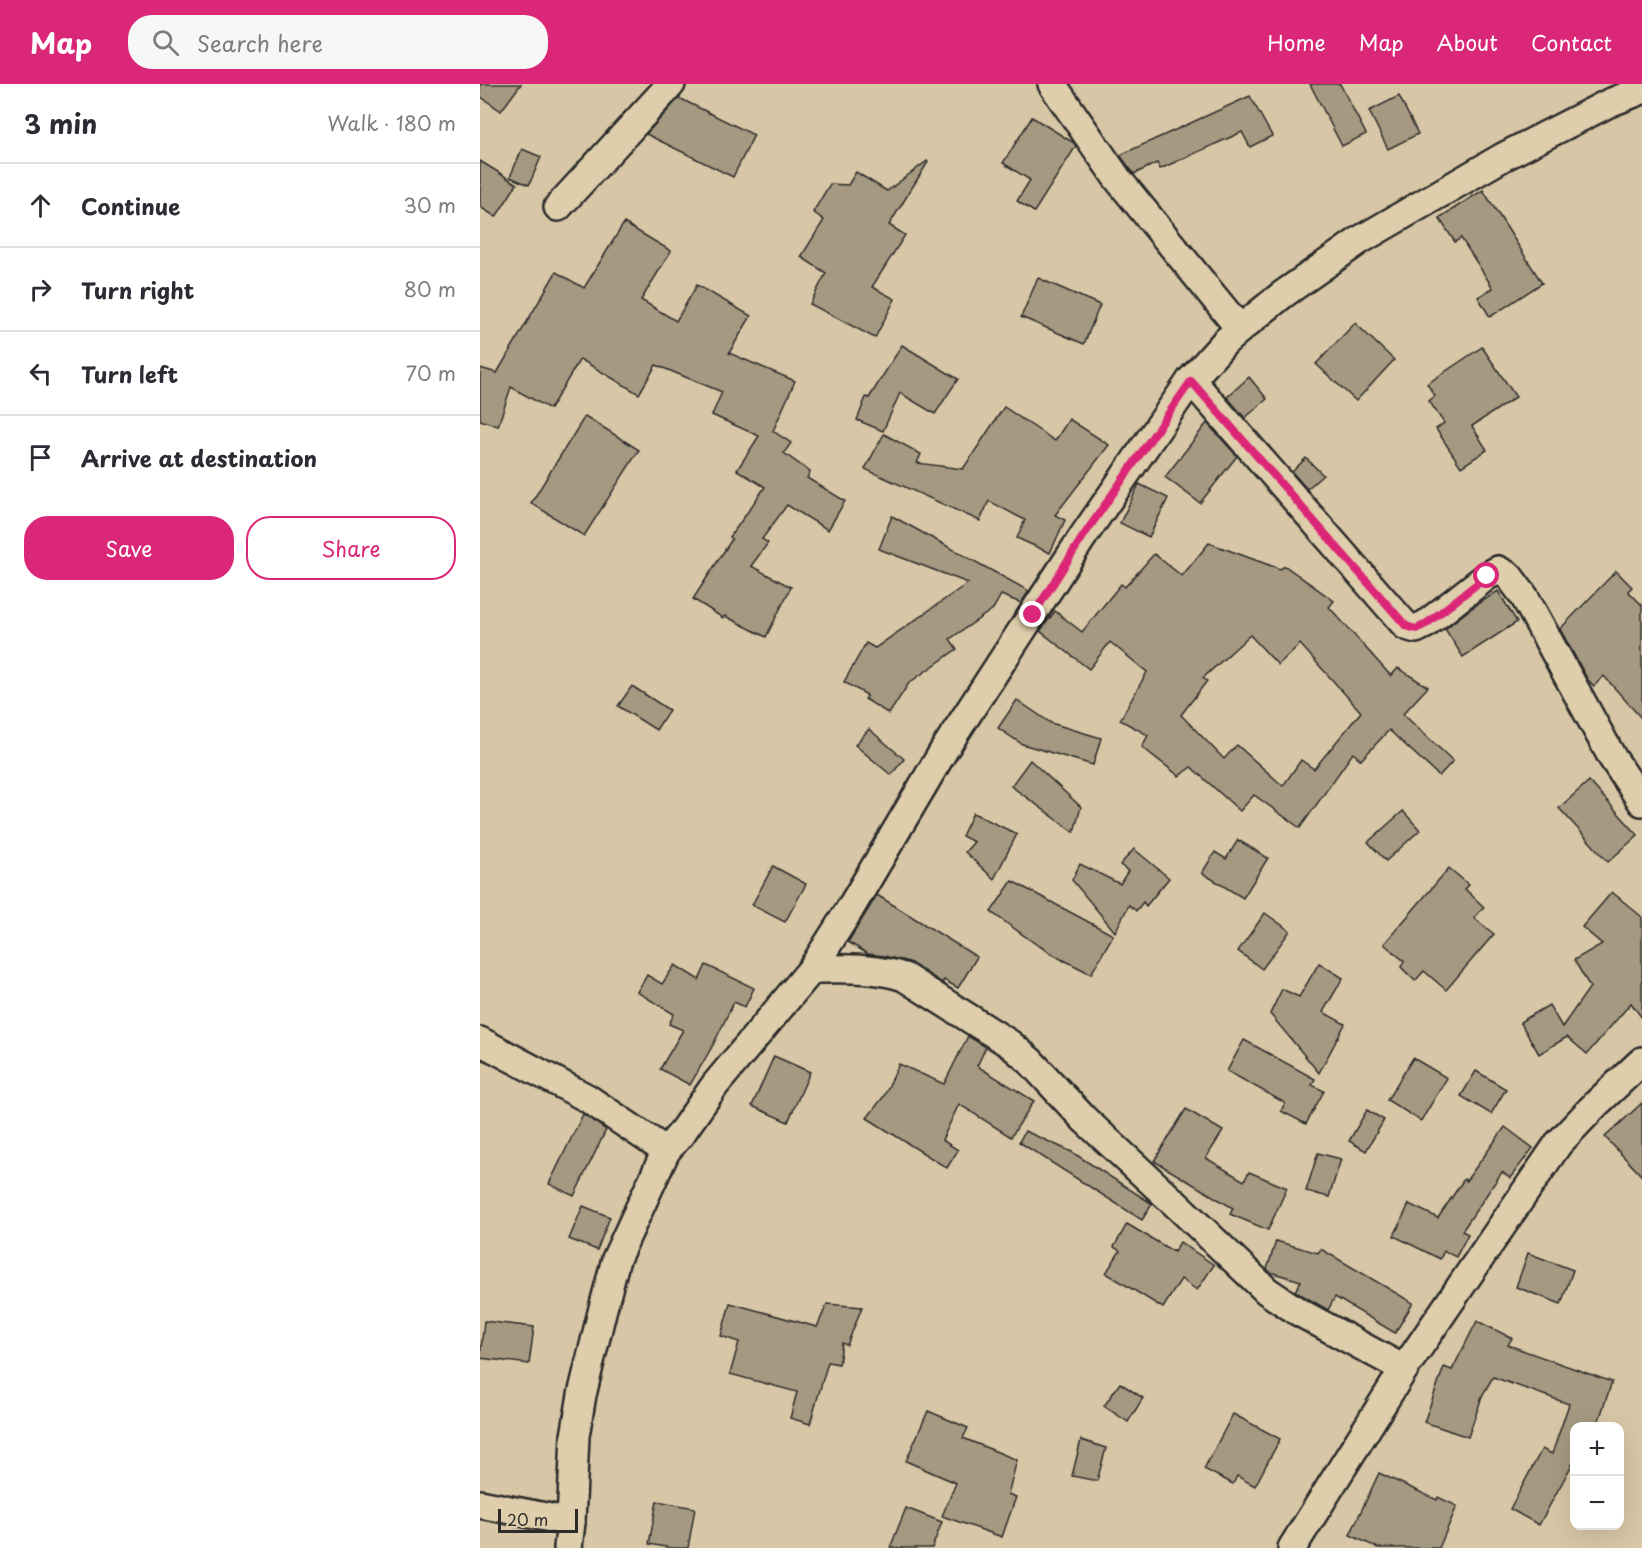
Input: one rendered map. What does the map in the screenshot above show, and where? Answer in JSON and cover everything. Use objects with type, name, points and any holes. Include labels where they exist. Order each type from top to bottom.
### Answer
[{"type":"street","points":[[558,207],[671,84]]},
{"type":"street","points":[[1052,84],[1117,178],[1240,329]]},
{"type":"street","points":[[568,1548],[575,1436],[582,1395],[602,1312],[616,1259],[666,1151],[723,1076],[812,969],[944,750],[1084,535],[1191,381],[1225,342],[1240,329],[1282,295],[1360,240],[1503,157],[1609,103],[1642,90]]},
{"type":"street","points":[[1191,381],[1406,626],[1416,629],[1426,624],[1487,576],[1498,570],[1509,576],[1524,596],[1612,757],[1642,802]]},
{"type":"street","points":[[812,969],[866,969],[889,972],[904,977],[1010,1044],[1030,1061],[1083,1119],[1267,1291],[1297,1311],[1404,1369]]},
{"type":"street","points":[[480,1041],[587,1098],[666,1151]]},
{"type":"street","points":[[1292,1548],[1404,1369],[1558,1144],[1642,1061]]},
{"type":"street","points":[[480,1504],[571,1522]]},
{"type":"building","points":[[480,84],[521,84],[501,111],[480,96]]},
{"type":"building","points":[[1310,84],[1340,84],[1366,134],[1342,146]]},
{"type":"building","points":[[1250,96],[1272,136],[1250,147],[1242,132],[1160,169],[1157,163],[1134,174],[1120,155]]},
{"type":"building","points":[[1399,96],[1418,134],[1388,149],[1369,111]]},
{"type":"building","points":[[679,98],[754,135],[733,177],[646,134]]},
{"type":"building","points":[[1032,117],[1076,146],[1034,212],[1017,201],[1030,180],[1003,163]]},
{"type":"building","points":[[522,149],[541,157],[529,185],[510,177]]},
{"type":"building","points":[[480,161],[517,184],[496,217],[480,207]]},
{"type":"building","points":[[927,161],[889,225],[905,235],[872,287],[895,299],[875,338],[810,304],[826,273],[801,257],[824,220],[813,212],[830,184],[848,185],[856,172],[887,191]]},
{"type":"building","points":[[1483,190],[1542,283],[1490,317],[1478,297],[1493,288],[1461,238],[1455,242],[1439,218]]},
{"type":"building","points":[[624,223],[671,251],[641,300],[676,321],[697,285],[751,316],[729,353],[795,381],[773,431],[791,443],[784,453],[810,472],[807,478],[845,501],[828,530],[787,505],[762,539],[768,543],[751,566],[791,587],[766,637],[725,616],[723,618],[693,599],[732,539],[730,537],[765,487],[737,470],[759,436],[712,415],[722,392],[656,365],[639,394],[580,359],[550,409],[511,387],[498,426],[480,420],[480,368],[497,373],[556,272],[584,288]]},
{"type":"building","points":[[1038,278],[1100,305],[1084,344],[1021,317]]},
{"type":"building","points":[[1355,323],[1394,360],[1356,401],[1316,364]]},
{"type":"building","points":[[902,345],[958,379],[935,414],[900,393],[883,431],[857,420],[866,397],[869,398]]},
{"type":"building","points":[[1482,347],[1516,397],[1472,426],[1487,450],[1461,467],[1436,429],[1444,423],[1429,401],[1435,396],[1427,384]]},
{"type":"building","points":[[1249,377],[1267,399],[1245,418],[1227,397]]},
{"type":"building","points":[[1004,407],[1055,441],[1069,419],[1109,445],[1055,515],[1065,520],[1050,553],[1017,538],[1025,520],[989,501],[980,521],[865,469],[884,434],[921,454],[917,463],[963,469]]},
{"type":"building","points":[[585,416],[639,450],[584,536],[531,503]]},
{"type":"building","points":[[1207,423],[1237,456],[1200,503],[1165,477]]},
{"type":"building","points":[[1306,458],[1323,475],[1307,489],[1292,472]]},
{"type":"building","points":[[1139,484],[1168,498],[1149,537],[1120,523]]},
{"type":"building","points":[[892,516],[1029,591],[1021,603],[1001,595],[993,609],[950,639],[957,649],[909,683],[889,714],[865,699],[867,695],[844,682],[866,643],[875,648],[968,583],[879,549]]},
{"type":"building","points":[[1209,543],[1280,569],[1285,566],[1334,601],[1329,607],[1391,676],[1398,668],[1428,687],[1403,714],[1453,761],[1439,776],[1389,730],[1361,760],[1353,753],[1300,828],[1254,795],[1240,811],[1191,767],[1179,776],[1142,747],[1148,735],[1120,720],[1147,672],[1110,642],[1089,669],[1040,631],[1055,611],[1082,632],[1121,584],[1125,587],[1154,554],[1182,576]],"holes":[[[1250,635],[1278,665],[1300,644],[1361,712],[1314,769],[1301,760],[1283,786],[1237,745],[1224,759],[1181,715],[1207,681],[1203,678]]]},
{"type":"building","points":[[1616,571],[1632,587],[1628,591],[1642,605],[1642,719],[1604,676],[1594,686],[1588,680],[1560,629]]},
{"type":"building","points":[[1498,591],[1517,622],[1463,657],[1445,629]]},
{"type":"building","points":[[632,686],[669,710],[656,730],[618,706]]},
{"type":"building","points":[[1017,700],[1051,723],[1101,738],[1093,765],[1022,744],[998,728]]},
{"type":"building","points":[[869,729],[904,759],[891,775],[855,745]]},
{"type":"building","points":[[1030,760],[1081,807],[1074,832],[1011,786]]},
{"type":"building","points":[[1589,781],[1638,835],[1608,862],[1559,808]]},
{"type":"building","points":[[1403,811],[1420,830],[1386,861],[1368,842]]},
{"type":"building","points":[[973,813],[1017,834],[994,879],[965,852],[974,842],[962,836]]},
{"type":"building","points":[[1238,840],[1268,858],[1243,898],[1202,873],[1215,852],[1226,859]]},
{"type":"building","points":[[1134,849],[1169,878],[1146,906],[1143,902],[1136,911],[1129,905],[1115,932],[1072,880],[1080,864],[1120,884],[1128,871],[1120,865]]},
{"type":"building","points":[[773,866],[806,884],[785,922],[752,905]]},
{"type":"building","points":[[1449,868],[1469,885],[1465,889],[1484,907],[1474,918],[1494,934],[1446,990],[1424,971],[1415,981],[1401,967],[1404,961],[1384,944]]},
{"type":"building","points":[[1012,881],[1113,935],[1091,974],[1036,944],[991,912]]},
{"type":"building","points":[[1612,892],[1642,917],[1642,1018],[1631,1003],[1587,1054],[1567,1037],[1539,1054],[1520,1022],[1549,1005],[1562,1027],[1590,987],[1574,960],[1602,944],[1582,927]]},
{"type":"building","points":[[877,895],[977,957],[958,988],[944,980],[942,983],[909,962],[868,954],[848,942]]},
{"type":"building","points":[[1265,913],[1290,931],[1262,969],[1238,951]]},
{"type":"building","points":[[1319,963],[1343,978],[1323,1012],[1345,1024],[1319,1073],[1270,1014],[1282,989],[1299,997]]},
{"type":"building","points":[[675,965],[699,980],[706,965],[754,988],[745,1007],[734,1002],[690,1085],[660,1069],[683,1030],[669,1024],[674,1014],[637,992],[647,975],[662,984]]},
{"type":"building","points":[[968,1036],[986,1047],[977,1066],[1034,1101],[1011,1137],[959,1104],[942,1140],[958,1150],[947,1168],[867,1118],[884,1096],[899,1064],[944,1084]]},
{"type":"building","points":[[1244,1040],[1315,1079],[1312,1085],[1324,1091],[1306,1124],[1281,1111],[1285,1103],[1227,1071]]},
{"type":"building","points":[[774,1056],[810,1072],[788,1122],[752,1106]]},
{"type":"building","points":[[1413,1058],[1447,1078],[1421,1121],[1387,1100]]},
{"type":"building","points":[[1476,1071],[1506,1089],[1491,1114],[1461,1096]]},
{"type":"building","points":[[1642,1103],[1642,1176],[1605,1137]]},
{"type":"building","points":[[1186,1109],[1223,1131],[1206,1158],[1244,1181],[1249,1172],[1287,1188],[1268,1230],[1230,1214],[1233,1208],[1154,1161]]},
{"type":"building","points":[[1367,1110],[1384,1120],[1366,1151],[1349,1141]]},
{"type":"building","points":[[583,1114],[606,1130],[574,1196],[549,1184]]},
{"type":"building","points":[[1505,1127],[1533,1148],[1510,1178],[1502,1172],[1462,1231],[1468,1234],[1456,1257],[1444,1251],[1440,1259],[1394,1236],[1409,1204],[1438,1218],[1464,1179],[1466,1181]]},
{"type":"building","points":[[1025,1131],[1072,1152],[1151,1203],[1142,1220],[1019,1142]]},
{"type":"building","points":[[1318,1153],[1341,1159],[1329,1197],[1306,1191]]},
{"type":"building","points":[[583,1206],[610,1217],[597,1250],[569,1239]]},
{"type":"building","points":[[1127,1224],[1174,1252],[1180,1242],[1214,1265],[1197,1290],[1181,1279],[1163,1308],[1106,1273],[1120,1251],[1114,1247]]},
{"type":"building","points":[[1276,1241],[1318,1253],[1321,1249],[1413,1303],[1395,1333],[1335,1297],[1328,1310],[1295,1291],[1301,1281],[1270,1272],[1267,1269]]},
{"type":"building","points":[[1528,1253],[1573,1270],[1561,1304],[1516,1287]]},
{"type":"building","points":[[730,1303],[817,1327],[827,1304],[862,1307],[847,1345],[842,1343],[839,1364],[828,1362],[810,1424],[790,1418],[797,1392],[730,1374],[739,1342],[721,1336]]},
{"type":"building","points":[[484,1321],[534,1327],[529,1364],[480,1358]]},
{"type":"building","points":[[1477,1321],[1512,1338],[1508,1345],[1612,1382],[1598,1422],[1570,1422],[1570,1468],[1539,1525],[1510,1509],[1542,1449],[1552,1454],[1569,1404],[1493,1377],[1483,1394],[1468,1437],[1424,1422],[1444,1367],[1452,1370]]},
{"type":"building","points":[[1120,1383],[1143,1398],[1128,1422],[1104,1406]]},
{"type":"building","points":[[928,1411],[968,1428],[963,1438],[1017,1460],[1008,1494],[1016,1497],[1002,1537],[942,1516],[956,1483],[906,1461]]},
{"type":"building","points":[[1233,1414],[1280,1439],[1255,1486],[1237,1476],[1233,1484],[1204,1469]]},
{"type":"building","points":[[1081,1440],[1106,1448],[1097,1481],[1072,1476]]},
{"type":"building","points":[[1379,1473],[1437,1500],[1438,1497],[1457,1506],[1439,1548],[1378,1548],[1350,1535]]},
{"type":"building","points":[[657,1501],[695,1508],[688,1548],[649,1544]]},
{"type":"building","points":[[906,1508],[942,1522],[932,1548],[890,1548]]},
{"type":"route","points":[[1033,615],[1084,535],[1191,381],[1406,626],[1416,629],[1426,624],[1487,576]]}]
